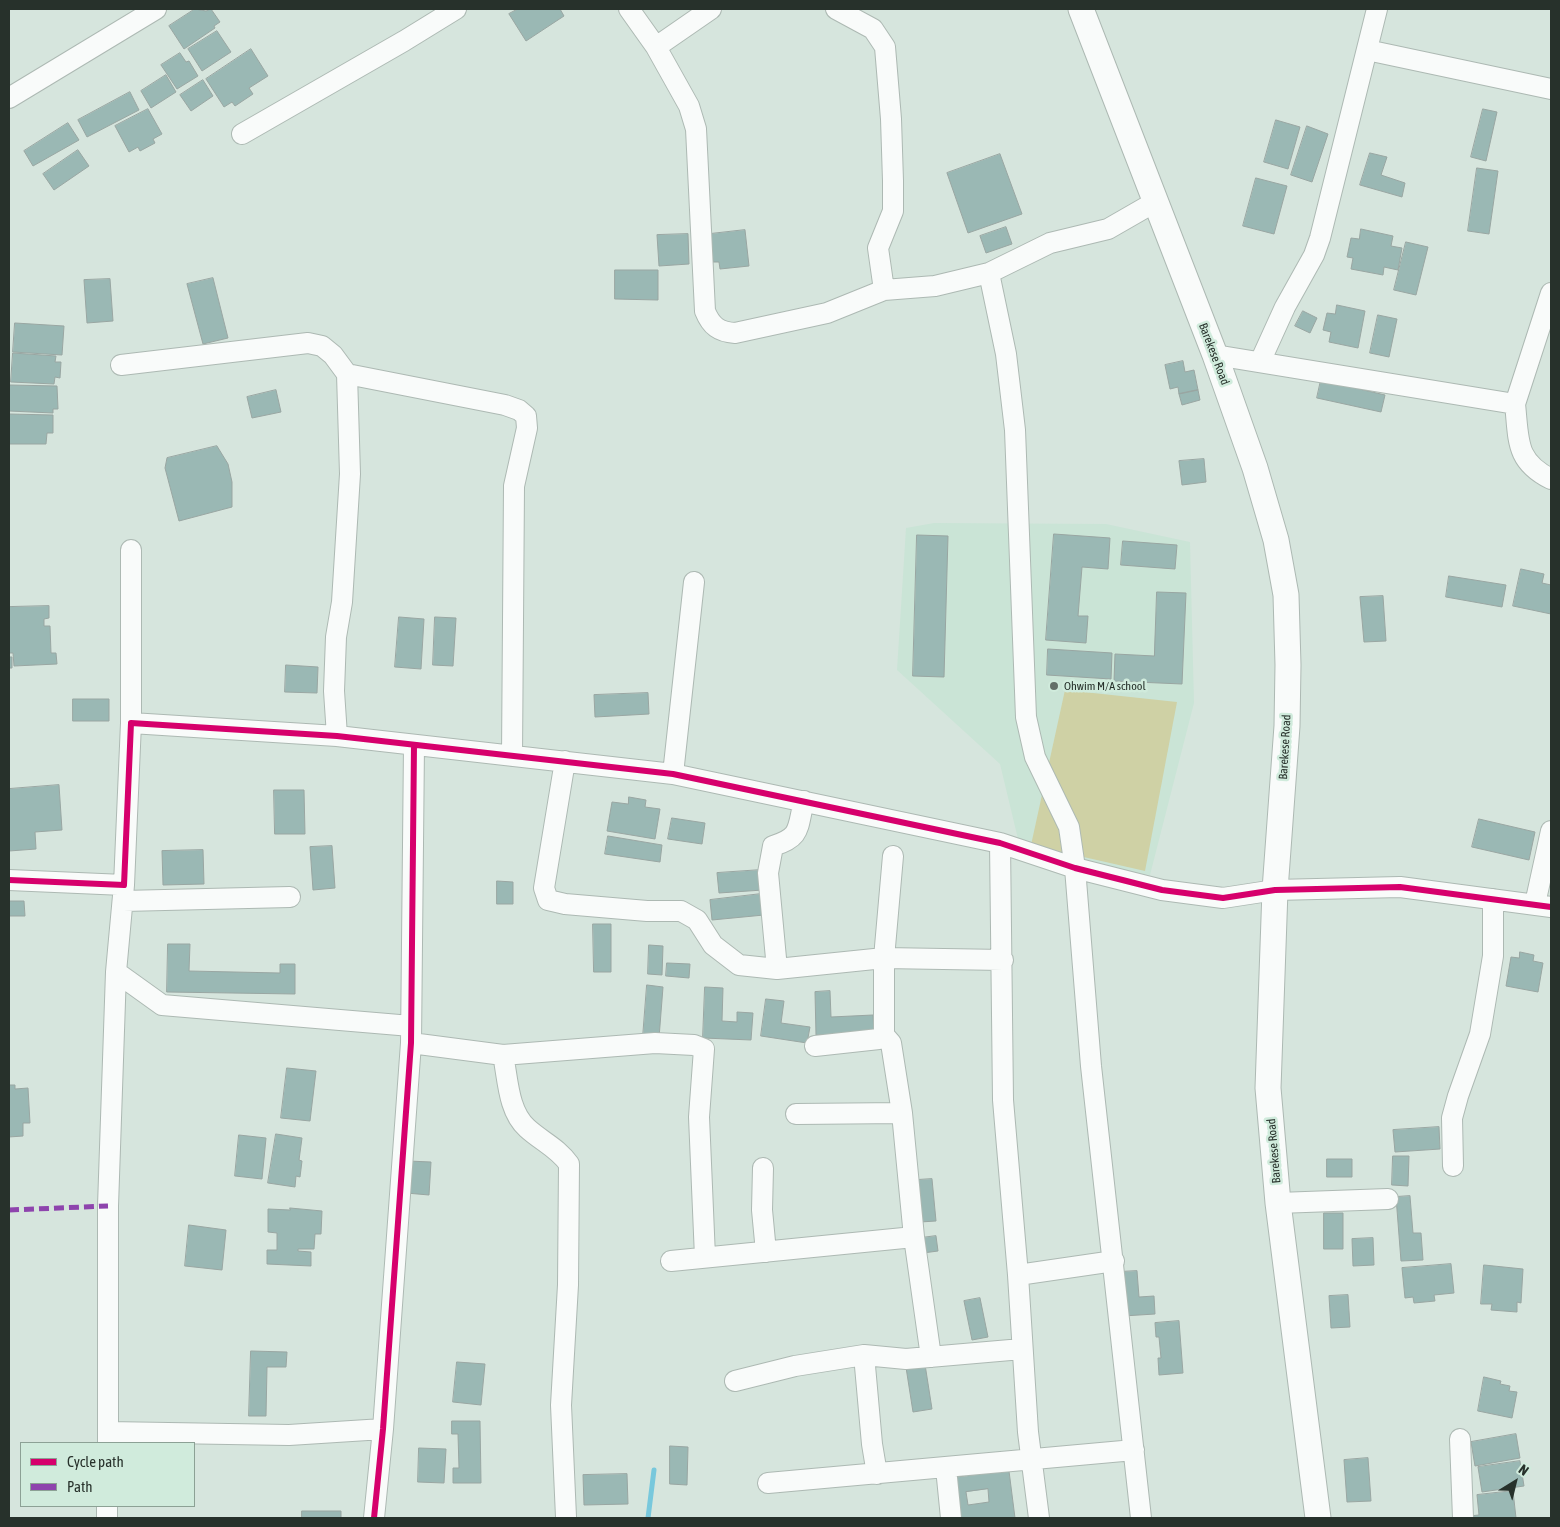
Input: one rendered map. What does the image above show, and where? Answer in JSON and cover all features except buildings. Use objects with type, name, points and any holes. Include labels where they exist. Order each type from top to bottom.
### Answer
[{"type":"main road","name":"Barekese Road","points":[[1081,9],[1215,355],[1255,468],[1276,540],[1286,595],[1287,726],[1276,890],[1268,1088],[1278,1202],[1318,1518]]},
{"type":"street","points":[[9,98],[135,14],[156,9]]},
{"type":"street","points":[[242,134],[456,9]]},
{"type":"street","points":[[629,9],[656,47],[689,106],[696,129],[705,311],[715,328],[725,332],[735,333],[828,313],[884,290],[935,286],[989,273],[1050,243],[1108,229],[1155,202]]},
{"type":"street","points":[[656,47],[711,9]]},
{"type":"street","points":[[836,9],[873,29],[884,47],[891,111],[893,211],[878,248],[884,290]]},
{"type":"street","points":[[1260,362],[1285,307],[1307,270],[1320,238],[1378,9]]},
{"type":"street","points":[[1367,50],[1551,89]]},
{"type":"street","points":[[989,273],[1006,354],[1015,430],[1026,717],[1035,757],[1069,827],[1075,868],[1091,1066],[1141,1518]]},
{"type":"street","points":[[1551,293],[1515,404],[1520,452],[1530,466],[1551,479]]},
{"type":"street","points":[[121,365],[308,343],[322,346],[334,355],[347,374],[350,474],[342,602],[336,637],[334,692],[337,736]]},
{"type":"street","points":[[1215,355],[1515,404]]},
{"type":"street","points":[[347,374],[505,405],[519,410],[526,416],[528,428],[514,486],[512,756]]},
{"type":"street","points":[[131,550],[131,724],[123,893],[116,972],[108,1206],[108,1438],[289,1435],[383,1429]]},
{"type":"street","points":[[673,774],[694,582]]},
{"type":"street","points":[[131,724],[337,736],[673,774],[1000,843],[1075,868],[1162,890],[1223,898],[1276,890],[1400,887],[1543,906],[1551,831]]},
{"type":"street","points":[[374,1518],[383,1429],[411,1034],[414,745]]},
{"type":"street","points":[[565,761],[544,888],[548,900],[565,904],[629,910],[681,911],[697,920],[713,945],[739,965],[777,969],[884,958],[1003,960]]},
{"type":"street","points":[[777,969],[768,873],[774,846],[791,841],[795,835],[804,801]]},
{"type":"street","points":[[1000,843],[1003,960],[1002,1100],[1018,1275],[1022,1349],[1039,1518]]},
{"type":"street","points":[[893,856],[884,958],[884,1035],[891,1043],[902,1113],[914,1237],[930,1357]]},
{"type":"street","points":[[9,880],[123,893],[290,897]]},
{"type":"street","points":[[1453,1166],[1452,1118],[1480,1034],[1493,956],[1494,899]]},
{"type":"street","points":[[116,972],[162,1005],[411,1034],[503,1055],[655,1043],[694,1045],[704,1049],[699,1117],[705,1257]]},
{"type":"street","points":[[815,1046],[879,1039],[884,1035]]},
{"type":"street","points":[[503,1055],[512,1105],[526,1127],[562,1153],[569,1164],[568,1285],[562,1405],[566,1518]]},
{"type":"street","points":[[796,1114],[902,1113]]},
{"type":"street","points":[[763,1168],[762,1210],[766,1252]]},
{"type":"street","points":[[1278,1202],[1388,1199]]},
{"type":"street","points":[[671,1260],[914,1237]]},
{"type":"street","points":[[1018,1275],[1114,1262]]},
{"type":"street","points":[[735,1381],[795,1366],[864,1355],[906,1359],[1022,1349]]},
{"type":"street","points":[[864,1355],[872,1444],[877,1474]]},
{"type":"street","points":[[1460,1439],[1462,1518]]},
{"type":"street","points":[[768,1483],[1134,1450]]},
{"type":"street","points":[[946,1468],[951,1518]]},
{"type":"shaded area","name":"Ohwim M/A school","points":[[934,523],[1106,524],[1190,542],[1194,703],[1150,875],[1095,867],[1018,839],[1000,764],[897,670],[906,528]]},
{"type":"green space","points":[[1065,690],[1177,702],[1145,871],[1031,845]]},
{"type":"waterway","points":[[648,1518],[654,1470]]},
{"type":"marked path","points":[[9,1210],[108,1206]]},
{"type":"cycle path","points":[[9,880],[124,885],[131,723],[337,736],[673,774],[1000,843],[1075,868],[1162,890],[1223,898],[1275,890],[1400,887],[1551,907]]},
{"type":"cycle path","points":[[374,1518],[383,1429],[411,1043],[414,745]]},
{"type":"place","name":"Ohwim M/A school","points":[[1054,686]]}]
